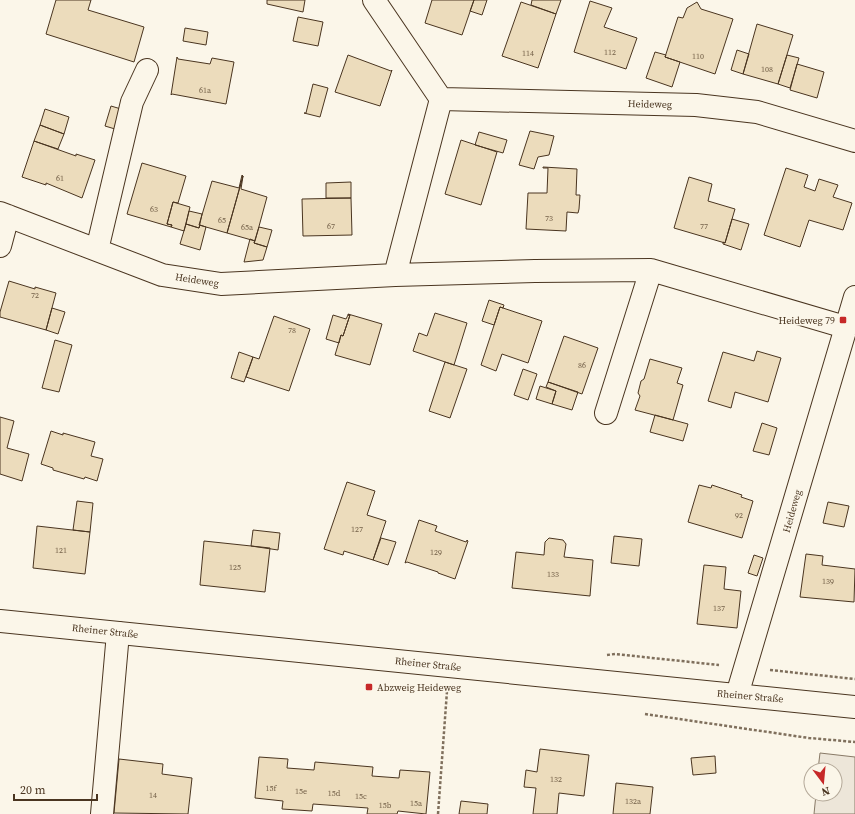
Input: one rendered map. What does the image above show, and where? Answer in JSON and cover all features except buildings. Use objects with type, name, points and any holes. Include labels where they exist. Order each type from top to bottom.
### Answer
[{"type":"street","points":[[374,0],[441,99],[395,275]]},
{"type":"street","points":[[97,250],[118,154],[132,102],[147,70]]},
{"type":"street","name":"Heideweg","points":[[441,99],[696,105],[757,112],[855,141]]},
{"type":"street","name":"Heideweg","points":[[0,246],[4,215],[162,275],[221,284],[395,275],[534,271],[651,270],[850,325]]},
{"type":"street","points":[[606,413],[651,270]]},
{"type":"street","name":"Heideweg","points":[[738,695],[850,325],[855,297]]},
{"type":"street","name":"Rheiner Straße","points":[[0,621],[855,707]]},
{"type":"street","points":[[102,814],[118,633]]},
{"type":"path","points":[[438,814],[449,666]]},
{"type":"shaded area","points":[[820,753],[855,757],[855,814],[814,814],[815,802],[843,802],[843,762],[819,762]]},
{"type":"place","name":"Heideweg 79","points":[[843,320]]},
{"type":"place","name":"Abzweig Heideweg","points":[[369,687]]}]
